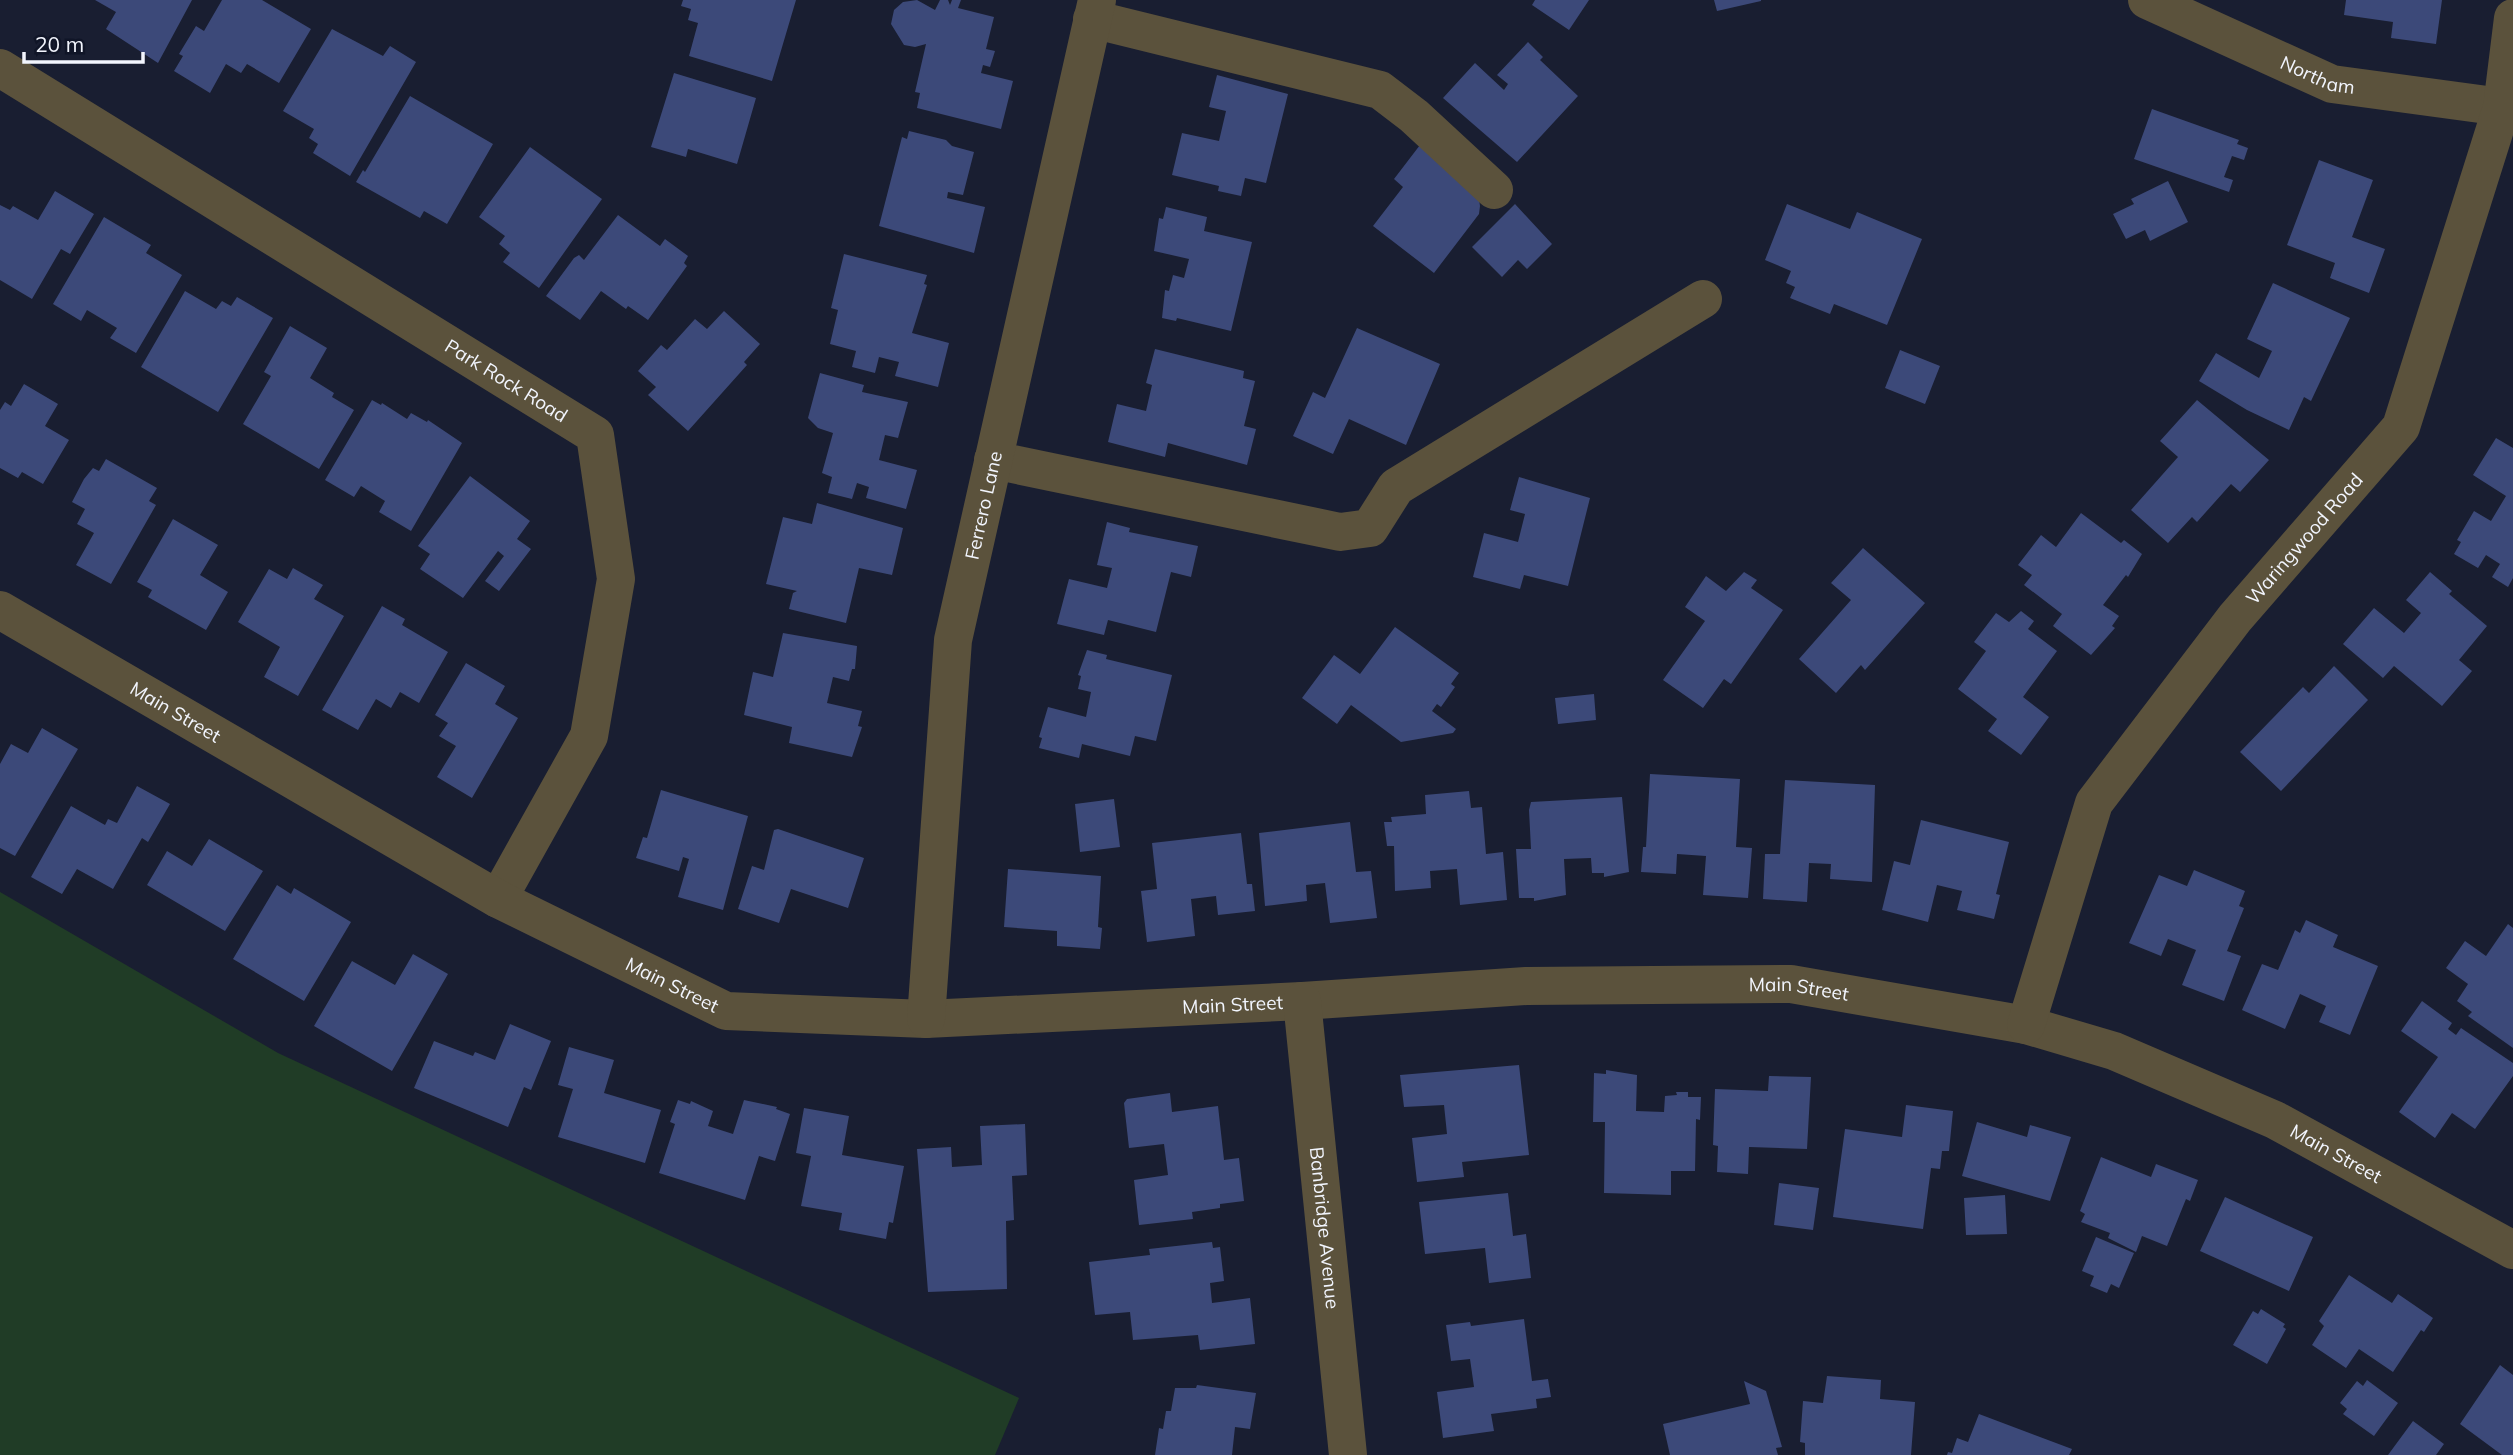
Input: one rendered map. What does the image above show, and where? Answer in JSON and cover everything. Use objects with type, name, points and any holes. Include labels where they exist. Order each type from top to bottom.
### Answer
[{"type":"street","name":"Northam","points":[[2147,0],[2332,85],[2502,107]]},
{"type":"street","points":[[1094,9],[1380,90],[1414,116],[1494,190]]},
{"type":"street","name":"Ferrero Lane","points":[[926,1018],[953,640],[1094,9]]},
{"type":"street","name":"Waringwood Road","points":[[2026,1026],[2094,803],[2235,618],[2401,427],[2502,107],[2513,18]]},
{"type":"street","name":"Park Rock Road","points":[[0,68],[595,435],[616,579],[589,736],[498,899]]},
{"type":"street","points":[[993,460],[1340,532],[1370,528],[1396,487],[1703,299]]},
{"type":"street","name":"Main Street","points":[[0,610],[498,899],[726,1011],[926,1018],[1302,1001],[1526,986],[1791,984],[2026,1026],[2114,1051],[2275,1120],[2511,1242]]},
{"type":"street","name":"Banbridge Avenue","points":[[1302,1001],[1348,1455]]},
{"type":"green space","points":[[0,892],[278,1053],[1019,1398],[995,1455],[0,1455]]},
{"type":"building","points":[[95,0],[192,0],[158,63],[106,29],[116,12]]},
{"type":"building","points":[[222,0],[262,0],[311,29],[279,83],[247,64],[241,73],[226,64],[210,93],[174,71],[183,56],[179,54],[196,26],[204,31]]},
{"type":"building","points":[[683,0],[796,0],[772,81],[689,56],[698,23],[688,20],[691,9],[681,6]]},
{"type":"building","points":[[917,0],[935,10],[940,0],[948,0],[950,5],[952,0],[961,0],[958,8],[994,17],[986,49],[995,51],[990,67],[983,65],[981,73],[1013,81],[1001,129],[917,108],[920,93],[915,92],[926,44],[915,47],[904,45],[891,24],[894,10],[903,2]]},
{"type":"building","points":[[1535,0],[1589,0],[1569,30],[1532,5]]},
{"type":"building","points":[[1714,0],[1761,0],[1761,1],[1717,11]]},
{"type":"building","points":[[2346,0],[2442,0],[2436,44],[2391,38],[2393,22],[2344,15]]},
{"type":"building","points":[[332,29],[383,56],[390,46],[416,62],[350,176],[313,153],[318,144],[309,138],[314,129],[283,111]]},
{"type":"building","points":[[1528,42],[1543,57],[1540,60],[1578,96],[1517,162],[1443,98],[1475,63],[1504,90],[1508,84],[1497,75]]},
{"type":"building","points":[[674,73],[756,98],[737,164],[688,149],[686,157],[651,147]]},
{"type":"building","points":[[1217,75],[1288,94],[1266,183],[1245,178],[1241,196],[1218,191],[1219,186],[1172,175],[1182,133],[1219,141],[1226,111],[1209,107]]},
{"type":"building","points":[[410,96],[493,144],[447,224],[424,211],[420,218],[356,182],[363,170],[365,172]]},
{"type":"building","points":[[2152,109],[2239,140],[2237,144],[2248,148],[2244,160],[2232,156],[2224,177],[2233,180],[2229,192],[2134,159]]},
{"type":"building","points":[[909,131],[946,140],[952,146],[974,152],[963,195],[948,192],[947,198],[985,207],[974,253],[879,226],[902,137],[907,139]]},
{"type":"building","points":[[1420,145],[1479,199],[1480,206],[1479,214],[1434,273],[1373,226],[1403,187],[1394,179]]},
{"type":"building","points":[[530,147],[602,199],[539,288],[503,262],[510,253],[499,244],[505,236],[479,217]]},
{"type":"building","points":[[2319,160],[2373,180],[2352,237],[2385,249],[2369,293],[2330,278],[2335,263],[2287,245]]},
{"type":"building","points":[[2168,181],[2188,222],[2150,241],[2145,230],[2126,239],[2113,214],[2134,204],[2131,199]]},
{"type":"building","points":[[55,191],[94,214],[70,254],[61,249],[32,299],[0,280],[0,205],[10,210],[13,206],[38,220]]},
{"type":"building","points":[[1515,204],[1552,244],[1527,269],[1518,260],[1502,277],[1472,247]]},
{"type":"building","points":[[1787,204],[1850,229],[1857,212],[1922,239],[1887,325],[1834,304],[1830,314],[1790,298],[1795,287],[1786,283],[1791,271],[1765,260]]},
{"type":"building","points":[[1166,207],[1207,217],[1204,231],[1252,242],[1231,331],[1177,318],[1176,321],[1162,318],[1165,290],[1169,291],[1173,275],[1184,278],[1189,259],[1154,251],[1159,218],[1163,219]]},
{"type":"building","points":[[618,215],[660,246],[665,239],[688,256],[684,263],[687,266],[648,320],[628,306],[626,309],[601,291],[580,320],[546,296],[574,258],[579,255],[584,260]]},
{"type":"building","points":[[104,217],[151,245],[146,253],[182,275],[136,353],[110,338],[117,328],[87,310],[81,321],[53,304]]},
{"type":"building","points":[[844,254],[927,275],[924,284],[927,285],[912,333],[949,343],[938,387],[895,376],[899,362],[879,357],[875,373],[852,367],[856,351],[830,344],[838,310],[831,308]]},
{"type":"building","points":[[2273,283],[2350,318],[2311,401],[2304,397],[2289,430],[2247,410],[2199,381],[2216,353],[2259,378],[2272,351],[2247,339]]},
{"type":"building","points":[[185,291],[216,309],[222,301],[231,306],[237,297],[273,318],[218,412],[141,367]]},
{"type":"building","points":[[724,311],[760,344],[744,362],[747,365],[688,431],[648,395],[656,387],[638,371],[661,345],[667,350],[695,319],[707,329]]},
{"type":"building","points":[[290,326],[327,348],[310,378],[334,393],[332,397],[354,410],[319,469],[243,424],[271,376],[264,372]]},
{"type":"building","points":[[1357,328],[1440,364],[1406,445],[1349,419],[1333,454],[1293,436],[1313,392],[1325,398]]},
{"type":"building","points":[[1155,349],[1244,371],[1243,378],[1255,381],[1244,426],[1256,429],[1247,465],[1168,443],[1165,457],[1108,442],[1117,404],[1146,411],[1152,385],[1146,383]]},
{"type":"building","points":[[1900,350],[1940,366],[1925,404],[1885,388]]},
{"type":"building","points":[[820,373],[864,385],[862,392],[908,402],[898,438],[885,435],[879,460],[917,470],[906,509],[866,498],[869,487],[857,483],[852,499],[828,493],[832,477],[822,473],[833,433],[818,428],[808,418]]},
{"type":"building","points":[[24,384],[58,404],[45,426],[69,440],[43,484],[22,472],[18,478],[0,468],[0,410],[5,402],[11,406]]},
{"type":"building","points":[[372,400],[381,405],[382,403],[407,419],[411,413],[427,422],[428,420],[462,443],[411,531],[379,512],[385,501],[361,486],[354,497],[325,480]]},
{"type":"building","points":[[2197,400],[2269,460],[2240,492],[2231,484],[2197,522],[2192,517],[2168,543],[2131,510],[2178,457],[2160,441]]},
{"type":"building","points":[[2496,438],[2513,448],[2513,578],[2508,587],[2492,577],[2500,564],[2486,555],[2478,568],[2454,554],[2461,542],[2457,540],[2474,511],[2491,521],[2506,496],[2473,475]]},
{"type":"building","points":[[106,459],[157,488],[149,501],[156,505],[111,584],[76,565],[94,533],[77,524],[85,509],[72,502],[84,479],[93,468],[99,471]]},
{"type":"building","points":[[470,476],[530,521],[517,539],[531,549],[499,591],[485,581],[504,556],[498,551],[463,598],[420,569],[430,554],[418,546]]},
{"type":"building","points":[[1519,477],[1590,498],[1568,586],[1524,575],[1520,589],[1473,577],[1484,533],[1518,542],[1525,514],[1510,510]]},
{"type":"building","points":[[817,503],[903,528],[892,575],[859,568],[846,623],[789,609],[793,593],[797,591],[766,584],[783,517],[812,524]]},
{"type":"building","points":[[2081,513],[2121,543],[2124,540],[2142,554],[2128,577],[2126,575],[2103,605],[2119,616],[2112,626],[2115,628],[2091,655],[2053,626],[2062,614],[2024,585],[2032,575],[2018,565],[2041,535],[2056,547]]},
{"type":"building","points":[[173,519],[218,545],[200,575],[228,592],[206,630],[148,597],[152,590],[137,582]]},
{"type":"building","points":[[1107,522],[1130,528],[1129,532],[1198,546],[1191,577],[1171,572],[1156,632],[1108,620],[1104,635],[1057,624],[1069,579],[1107,588],[1112,568],[1097,565]]},
{"type":"building","points":[[1863,548],[1925,603],[1865,670],[1861,665],[1836,693],[1799,659],[1851,600],[1831,583]]},
{"type":"building","points":[[293,568],[323,585],[314,599],[344,616],[298,696],[264,677],[280,647],[238,622],[269,569],[287,579]]},
{"type":"building","points":[[1744,572],[1757,580],[1751,588],[1783,610],[1731,684],[1724,679],[1703,708],[1663,680],[1705,621],[1685,607],[1706,576],[1726,591]]},
{"type":"building","points":[[2430,572],[2452,591],[2449,594],[2487,626],[2459,660],[2472,671],[2442,706],[2394,666],[2383,678],[2343,644],[2374,608],[2404,633],[2421,613],[2406,600]]},
{"type":"building","points":[[382,606],[405,619],[402,625],[448,652],[419,703],[400,692],[391,708],[376,699],[358,730],[322,710]]},
{"type":"building","points":[[2021,611],[2034,621],[2028,629],[2057,651],[2023,697],[2049,717],[2021,755],[1988,731],[1997,719],[1958,689],[1986,651],[1974,642],[1996,613],[2009,622]]},
{"type":"building","points":[[1395,627],[1459,673],[1451,684],[1455,687],[1441,707],[1437,704],[1432,711],[1456,729],[1453,733],[1401,742],[1351,705],[1337,724],[1302,698],[1334,655],[1360,674]]},
{"type":"building","points":[[783,633],[857,646],[855,669],[852,669],[849,681],[833,677],[827,703],[862,711],[858,726],[862,727],[852,757],[789,743],[792,727],[744,715],[753,672],[773,677]]},
{"type":"building","points":[[1087,650],[1107,655],[1106,659],[1172,675],[1156,741],[1135,736],[1130,756],[1082,744],[1079,758],[1039,748],[1042,738],[1039,737],[1048,707],[1086,717],[1091,692],[1078,689],[1081,676],[1078,675]]},
{"type":"building","points":[[466,663],[505,686],[495,704],[518,718],[472,798],[437,777],[456,746],[439,736],[448,723],[435,715]]},
{"type":"building","points":[[2334,666],[2368,700],[2281,791],[2240,752],[2303,687],[2309,693]]},
{"type":"building","points":[[1594,694],[1596,720],[1558,724],[1555,698]]},
{"type":"building","points":[[42,728],[78,749],[15,856],[0,848],[0,764],[11,744],[28,753]]},
{"type":"building","points":[[1650,774],[1740,779],[1736,847],[1752,848],[1748,898],[1703,895],[1706,856],[1677,854],[1676,874],[1641,872],[1643,847],[1646,847]]},
{"type":"building","points":[[1785,780],[1875,785],[1872,882],[1830,879],[1831,864],[1809,863],[1807,902],[1763,899],[1765,854],[1780,854]]},
{"type":"building","points":[[137,786],[170,804],[148,842],[142,838],[113,889],[77,869],[62,894],[31,877],[71,806],[105,825],[108,819],[117,823]]},
{"type":"building","points":[[661,790],[748,816],[723,910],[678,897],[689,859],[683,857],[679,871],[636,858],[643,837],[647,838]]},
{"type":"building","points":[[1469,791],[1471,808],[1482,807],[1486,854],[1503,852],[1507,900],[1460,905],[1457,869],[1430,871],[1431,888],[1395,891],[1394,846],[1387,846],[1384,822],[1392,822],[1391,817],[1426,814],[1425,795]]},
{"type":"building","points":[[1622,797],[1629,872],[1604,877],[1604,873],[1592,873],[1591,858],[1564,859],[1566,895],[1534,901],[1534,898],[1519,898],[1516,849],[1531,849],[1531,802]]},
{"type":"building","points":[[1114,799],[1120,847],[1080,852],[1075,804]]},
{"type":"building","points":[[1921,820],[2009,842],[1996,894],[2000,895],[1994,919],[1957,910],[1962,891],[1937,885],[1928,922],[1882,910],[1894,861],[1910,865]]},
{"type":"building","points":[[1350,822],[1356,872],[1371,871],[1377,918],[1330,923],[1325,883],[1306,885],[1307,901],[1265,906],[1259,833]]},
{"type":"building","points":[[778,829],[864,858],[848,908],[791,889],[779,923],[738,909],[752,866],[764,870],[774,830]]},
{"type":"building","points":[[1241,833],[1247,884],[1252,884],[1255,911],[1218,915],[1216,896],[1191,899],[1195,936],[1147,942],[1141,891],[1157,889],[1152,843]]},
{"type":"building","points":[[209,839],[263,871],[225,931],[147,885],[167,851],[192,866]]},
{"type":"building","points":[[1008,869],[1101,876],[1098,927],[1102,928],[1100,949],[1057,946],[1057,931],[1004,927]]},
{"type":"building","points":[[2194,870],[2245,891],[2239,906],[2244,908],[2227,951],[2241,956],[2224,1001],[2182,985],[2196,950],[2168,939],[2161,956],[2129,943],[2159,875],[2187,886]]},
{"type":"building","points":[[277,885],[291,894],[294,888],[351,922],[304,1001],[233,959]]},
{"type":"building","points":[[2306,920],[2338,935],[2333,947],[2378,966],[2350,1035],[2319,1022],[2326,1006],[2300,994],[2285,1029],[2242,1010],[2262,964],[2278,970],[2295,930],[2300,933]]},
{"type":"building","points":[[2508,924],[2513,928],[2513,1048],[2468,1016],[2472,1012],[2457,1001],[2468,984],[2446,968],[2465,941],[2486,956]]},
{"type":"building","points":[[413,954],[448,974],[392,1071],[314,1026],[352,961],[395,985]]},
{"type":"building","points":[[2422,1001],[2452,1023],[2448,1029],[2456,1035],[2461,1028],[2513,1063],[2513,1076],[2475,1129],[2452,1113],[2435,1138],[2399,1112],[2438,1057],[2401,1031]]},
{"type":"building","points":[[510,1024],[551,1041],[531,1090],[524,1087],[508,1127],[414,1088],[434,1041],[473,1056],[475,1052],[495,1060]]},
{"type":"building","points":[[569,1047],[614,1060],[604,1093],[661,1110],[645,1163],[558,1137],[573,1089],[558,1085]]},
{"type":"building","points":[[1519,1065],[1529,1155],[1462,1162],[1464,1177],[1417,1182],[1412,1138],[1447,1134],[1444,1105],[1404,1107],[1400,1075]]},
{"type":"building","points":[[1606,1070],[1637,1075],[1636,1111],[1664,1112],[1665,1096],[1677,1095],[1676,1092],[1688,1092],[1688,1097],[1701,1097],[1700,1120],[1696,1119],[1695,1171],[1671,1171],[1671,1195],[1604,1193],[1605,1122],[1593,1122],[1594,1073],[1606,1074]]},
{"type":"building","points":[[1769,1076],[1811,1077],[1807,1149],[1749,1147],[1748,1174],[1717,1172],[1718,1146],[1713,1145],[1715,1089],[1768,1091]]},
{"type":"building","points":[[1170,1093],[1172,1112],[1218,1106],[1224,1160],[1239,1158],[1244,1201],[1192,1212],[1193,1219],[1139,1225],[1134,1180],[1168,1175],[1164,1144],[1129,1148],[1124,1103],[1127,1099]]},
{"type":"building","points":[[678,1100],[690,1104],[691,1101],[713,1111],[708,1126],[733,1134],[744,1100],[777,1107],[776,1109],[790,1114],[775,1161],[759,1156],[745,1200],[659,1173],[675,1124],[670,1122]]},
{"type":"building","points":[[1906,1105],[1953,1111],[1949,1151],[1942,1151],[1940,1169],[1931,1168],[1923,1229],[1833,1217],[1845,1129],[1902,1137]]},
{"type":"building","points":[[804,1108],[849,1116],[842,1155],[904,1166],[893,1223],[889,1222],[886,1239],[839,1230],[842,1213],[801,1206],[811,1156],[796,1153]]},
{"type":"building","points":[[1977,1122],[2027,1137],[2030,1125],[2071,1137],[2050,1201],[1962,1176]]},
{"type":"building","points":[[1025,1124],[1027,1175],[1012,1176],[1014,1220],[1006,1221],[1007,1289],[928,1292],[917,1149],[951,1147],[952,1167],[982,1165],[980,1126]]},
{"type":"building","points":[[2101,1157],[2151,1177],[2156,1164],[2198,1180],[2190,1201],[2186,1199],[2167,1246],[2142,1236],[2136,1252],[2108,1238],[2110,1233],[2081,1222],[2085,1214],[2080,1211]]},
{"type":"building","points":[[1779,1183],[1819,1188],[1813,1230],[1774,1225]]},
{"type":"building","points":[[1508,1193],[1513,1236],[1526,1234],[1531,1278],[1489,1283],[1485,1248],[1425,1254],[1419,1202]]},
{"type":"building","points":[[2005,1195],[2007,1234],[1966,1235],[1964,1198]]},
{"type":"building","points":[[2225,1197],[2313,1237],[2289,1291],[2200,1251]]},
{"type":"building","points":[[2096,1237],[2134,1253],[2119,1288],[2111,1284],[2107,1293],[2090,1286],[2094,1276],[2082,1271]]},
{"type":"building","points":[[1212,1242],[1213,1248],[1220,1247],[1224,1281],[1210,1283],[1212,1303],[1250,1298],[1255,1344],[1200,1350],[1198,1335],[1133,1340],[1130,1312],[1095,1315],[1089,1262],[1150,1255],[1149,1249]]},
{"type":"building","points":[[2349,1275],[2392,1303],[2398,1294],[2433,1318],[2424,1332],[2421,1330],[2393,1372],[2359,1349],[2346,1368],[2312,1345],[2324,1326],[2319,1321]]},
{"type":"building","points":[[2261,1309],[2285,1324],[2283,1327],[2286,1329],[2267,1364],[2233,1345],[2253,1311],[2258,1314]]},
{"type":"building","points":[[1524,1319],[1532,1381],[1548,1379],[1551,1397],[1536,1399],[1537,1408],[1491,1414],[1494,1431],[1443,1438],[1437,1392],[1474,1387],[1470,1359],[1451,1361],[1446,1325],[1470,1322],[1471,1326]]},
{"type":"building","points":[[2500,1365],[2513,1375],[2513,1455],[2502,1455],[2460,1424]]},
{"type":"building","points":[[1827,1376],[1881,1380],[1880,1399],[1915,1402],[1911,1455],[1805,1455],[1805,1443],[1800,1442],[1803,1401],[1823,1403]]},
{"type":"building","points":[[2367,1380],[2398,1403],[2374,1436],[2343,1414],[2347,1409],[2340,1403],[2357,1381],[2363,1386]]},
{"type":"building","points":[[1744,1381],[1766,1391],[1782,1447],[1776,1448],[1778,1455],[1670,1455],[1663,1424],[1750,1404]]},
{"type":"building","points":[[1197,1385],[1256,1393],[1250,1429],[1235,1427],[1232,1455],[1155,1455],[1159,1428],[1163,1429],[1166,1411],[1171,1411],[1175,1388],[1196,1388]]},
{"type":"building","points":[[1979,1414],[2072,1449],[2069,1455],[1947,1455],[1948,1452],[1952,1453],[1957,1438],[1968,1442]]},
{"type":"building","points":[[2413,1421],[2444,1444],[2436,1455],[2388,1455]]}]
